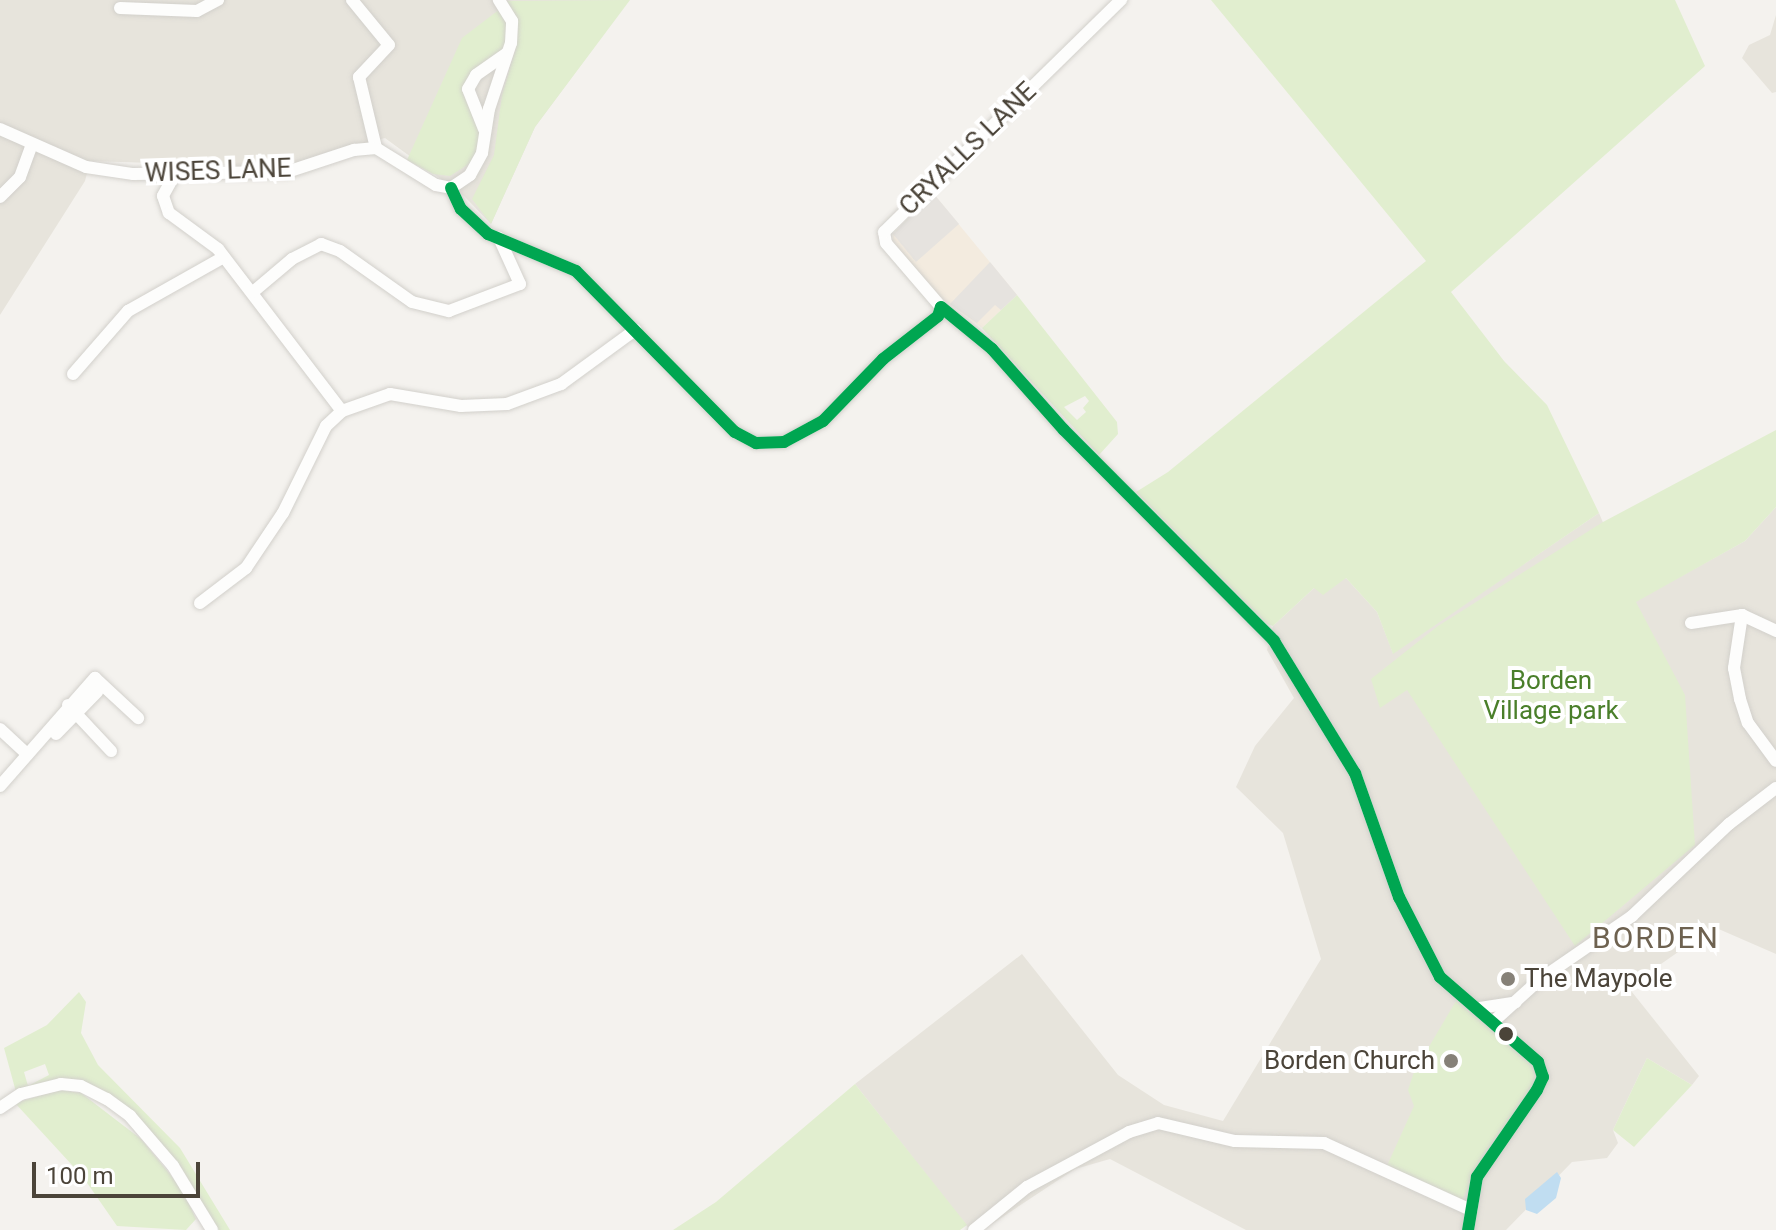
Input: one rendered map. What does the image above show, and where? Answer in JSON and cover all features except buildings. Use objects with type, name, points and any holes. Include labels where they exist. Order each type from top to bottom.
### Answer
[{"type":"street","points":[[120,8],[197,11],[218,0]]},
{"type":"street","points":[[352,0],[389,45],[359,77],[376,148],[436,185],[451,188]]},
{"type":"street","points":[[451,188],[475,166],[509,52],[512,21],[499,0]]},
{"type":"street","name":"CRYALLS LANE","points":[[941,307],[886,243],[884,232],[1121,0]]},
{"type":"street","points":[[485,132],[468,89],[476,75],[509,52]]},
{"type":"street","name":"WISES LANE","points":[[0,129],[31,147],[107,172],[287,172],[354,150],[376,148]]},
{"type":"street","points":[[0,197],[20,177],[31,147]]},
{"type":"street","points":[[175,174],[163,196],[169,213],[224,257],[342,411]]},
{"type":"street","points":[[451,188],[461,209],[499,238],[576,271],[735,432],[756,443],[784,442],[823,421],[883,359],[938,316],[941,307],[992,349],[1064,430],[1274,641],[1355,773],[1412,928],[1440,977],[1480,1008],[1538,1062],[1543,1077],[1490,1152],[1477,1177],[1468,1230]]},
{"type":"street","points":[[253,292],[292,259],[321,244],[340,251],[421,307],[462,308],[520,284],[499,238]]},
{"type":"street","points":[[73,374],[128,311],[224,257]]},
{"type":"street","points":[[200,603],[246,568],[283,513],[326,426],[342,411],[371,397],[390,394],[461,406],[507,404],[561,384],[635,330]]},
{"type":"street","points":[[1691,623],[1742,615],[1776,631]]},
{"type":"street","points":[[1742,615],[1734,668],[1740,699],[1748,723],[1776,761]]},
{"type":"street","points":[[0,786],[27,754],[96,685],[138,718]]},
{"type":"street","points":[[56,734],[72,710]]},
{"type":"street","points":[[72,710],[111,751]]},
{"type":"street","points":[[0,729],[27,754]]},
{"type":"street","points":[[1494,1021],[1632,916],[1729,824],[1776,788]]},
{"type":"street","points":[[1480,1008],[1516,1002]]},
{"type":"street","points":[[0,1108],[21,1094],[61,1084],[81,1086],[107,1099],[130,1116],[173,1166],[212,1230]]},
{"type":"street","points":[[974,1230],[1027,1187],[1129,1132],[1158,1123],[1235,1141],[1324,1143],[1471,1210]]},
{"type":"shaded area","points":[[0,0],[629,0],[535,127],[491,224],[464,196],[385,138],[284,167],[90,161],[85,181],[0,315]]},
{"type":"shaded area","points":[[1776,15],[1776,92],[1772,93],[1742,58],[1749,45],[1770,35]]},
{"type":"shaded area","points":[[933,193],[1017,295],[982,328],[939,296],[893,247],[893,234]]},
{"type":"shaded area","points":[[933,193],[959,224],[916,262],[893,234]]},
{"type":"shaded area","points":[[990,262],[1017,295],[1001,310],[995,305],[977,323],[950,304]]},
{"type":"shaded area","points":[[1776,507],[1776,954],[1714,927],[1628,987],[1699,1076],[1692,1085],[1647,1058],[1613,1130],[1618,1143],[1607,1158],[1572,1162],[1506,1230],[1246,1230],[1110,1159],[1075,1169],[983,1230],[970,1230],[855,1084],[1022,954],[1118,1075],[1164,1105],[1223,1121],[1321,959],[1283,833],[1236,787],[1255,746],[1294,698],[1267,650],[1273,626],[1314,588],[1346,578],[1377,612],[1393,653],[1599,513],[1636,601],[1745,541]]},
{"type":"green space","points":[[630,0],[535,127],[491,224],[472,199],[494,155],[502,95],[516,48],[516,19],[507,1]]},
{"type":"green space","points":[[1211,0],[1675,0],[1705,66],[1451,292],[1504,361],[1547,405],[1599,513],[1393,654],[1377,612],[1346,578],[1323,595],[1314,588],[1273,626],[1267,624],[1136,492],[1168,472],[1426,261]]},
{"type":"green space","points":[[500,9],[507,21],[509,46],[469,79],[463,94],[482,128],[475,160],[450,176],[433,174],[407,160],[462,38]]},
{"type":"green space","points":[[1017,295],[1117,422],[1118,434],[1099,455],[982,328]],"holes":[[[1085,396],[1089,401],[1083,408],[1086,412],[1077,420],[1064,407]]]},
{"type":"green space","name":"Borden Village park","points":[[1776,430],[1776,507],[1745,541],[1636,602],[1685,695],[1695,845],[1575,946],[1407,690],[1380,708],[1371,679],[1438,626],[1603,522]]},
{"type":"green space","points":[[79,992],[86,1002],[81,1033],[98,1065],[180,1148],[230,1230],[216,1230],[179,1164],[84,1082],[16,1092],[4,1048],[47,1025]],"holes":[[[45,1064],[49,1075],[28,1086],[24,1072]]]},
{"type":"green space","points":[[1456,1001],[1532,1064],[1536,1074],[1531,1090],[1482,1156],[1462,1200],[1386,1168],[1414,1106],[1408,1090],[1414,1072]]},
{"type":"green space","points":[[1647,1058],[1692,1085],[1634,1147],[1613,1130]]},
{"type":"green space","points":[[855,1084],[967,1225],[960,1230],[673,1230],[716,1202]]},
{"type":"green space","points":[[59,1090],[81,1093],[141,1139],[182,1189],[196,1219],[186,1230],[117,1226],[83,1177],[15,1103]]},
{"type":"water","points":[[1557,1172],[1561,1178],[1556,1198],[1537,1214],[1526,1210],[1525,1199]]},
{"type":"transit line","points":[[451,188],[461,209],[488,234],[576,271],[735,432],[756,443],[784,442],[823,421],[883,359],[938,316],[941,307],[992,349],[1064,430],[1274,641],[1355,773],[1399,897],[1440,977],[1538,1062],[1543,1077],[1537,1090],[1477,1177],[1468,1230]]},
{"type":"place","name":"The Maypole","points":[[1508,979]]},
{"type":"place","name":"Borden Church","points":[[1451,1061]]},
{"type":"district","name":"BORDEN","points":[[1656,938]]}]
